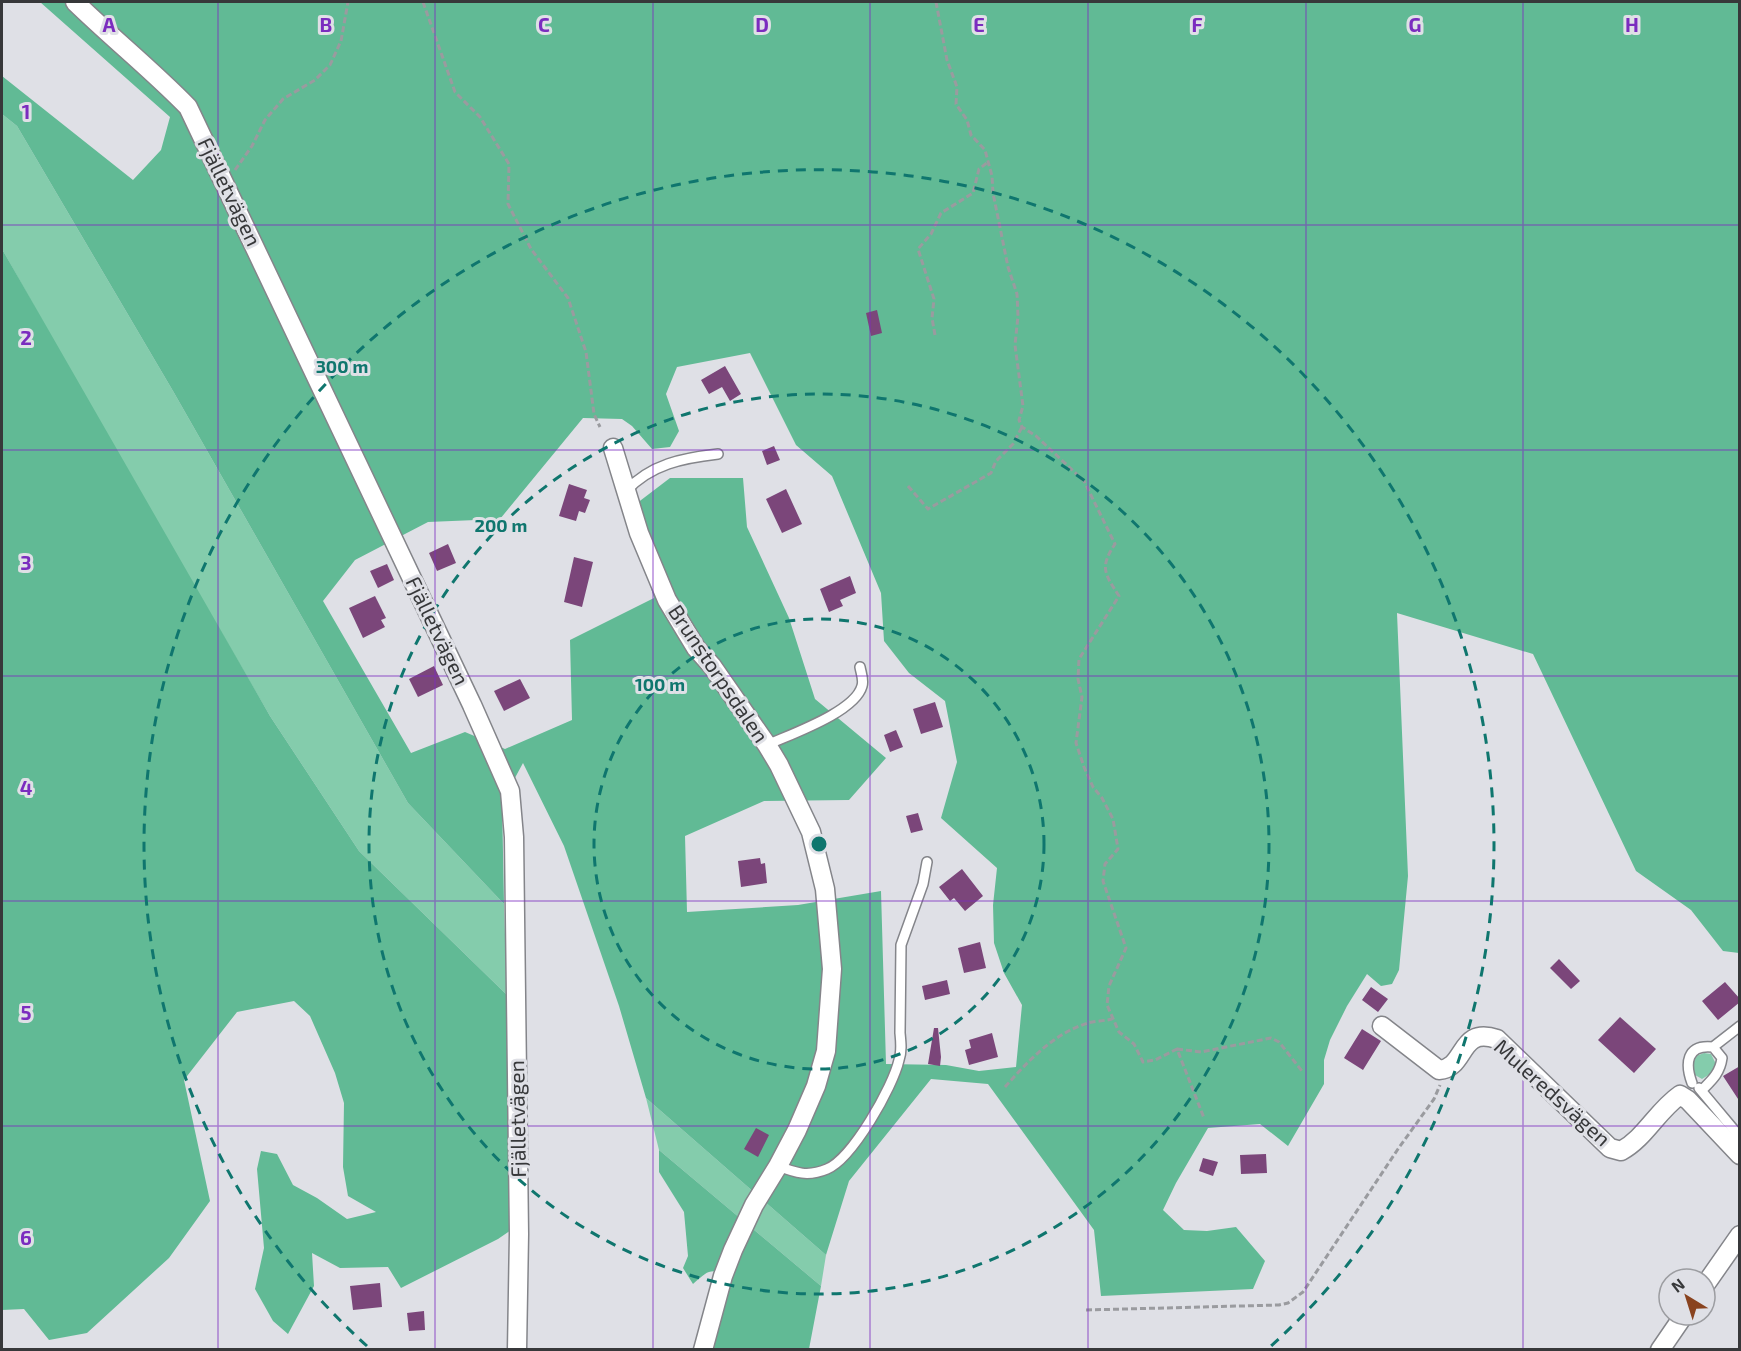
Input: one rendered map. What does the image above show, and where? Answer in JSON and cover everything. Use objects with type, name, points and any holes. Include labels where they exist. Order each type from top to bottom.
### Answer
[{"type":"street","name":"Fjälletvägen","points":[[75,2],[162,80],[188,107],[469,697],[510,791],[514,860],[519,1234],[517,1350]]},
{"type":"street","name":"Brunstorpsdalen","points":[[613,448],[639,533],[667,600],[678,621],[767,745],[811,832],[825,889],[832,969],[826,1051],[819,1077],[797,1130],[754,1205],[733,1250],[723,1276],[703,1350]]},
{"type":"street","points":[[1382,1026],[1439,1070],[1446,1069]]},
{"type":"street","name":"Muleredsvägen","points":[[1446,1069],[1453,1064],[1467,1043],[1476,1037],[1486,1035],[1497,1039],[1610,1148],[1621,1151],[1632,1145],[1670,1102],[1686,1089]]},
{"type":"street","points":[[1686,1089],[1689,1100],[1740,1155]]},
{"type":"street","points":[[1717,1268],[1740,1235]]},
{"type":"street","points":[[1660,1350],[1676,1327]]},
{"type":"lane","points":[[627,491],[647,472],[686,458],[718,454]]},
{"type":"lane","points":[[767,745],[844,708],[855,699],[863,685],[860,667]]},
{"type":"lane","points":[[778,1166],[799,1174],[812,1174],[828,1169],[838,1162],[867,1125],[890,1083],[899,1062],[902,1047],[900,1033],[901,945],[923,884],[927,862]]},
{"type":"lane","points":[[1740,1026],[1713,1047],[1701,1047],[1690,1055],[1687,1061],[1686,1089],[1702,1090],[1740,1137]]},
{"type":"lane","points":[[1702,1090],[1715,1077],[1720,1067],[1722,1058],[1713,1047]]},
{"type":"path","points":[[226,183],[252,146],[264,120],[283,99],[315,80],[330,64],[341,41],[348,2]]},
{"type":"path","points":[[423,2],[455,92],[480,117],[509,164],[508,204],[531,249],[568,298],[586,352],[594,414],[600,427]]},
{"type":"path","points":[[936,2],[947,60],[957,87],[956,104],[967,120],[971,135],[985,150],[992,176],[993,193],[1008,267],[1017,294],[1018,316],[1015,345],[1023,406],[1019,420],[1022,427],[1036,436],[1084,481],[1115,544],[1105,559],[1105,573],[1119,596],[1079,659],[1078,679],[1082,697],[1076,743],[1093,787],[1102,798],[1113,819],[1118,849],[1105,864],[1103,881],[1126,948],[1108,986],[1107,1005],[1119,1032],[1134,1044],[1143,1062],[1155,1060],[1177,1049],[1201,1052],[1271,1038],[1279,1042],[1302,1071]]},
{"type":"path","points":[[934,335],[932,318],[934,299],[918,249],[931,234],[941,213],[973,192],[979,169],[988,162]]},
{"type":"path","points":[[908,486],[928,509],[991,473],[996,461],[1013,444],[1022,427]]},
{"type":"path","points":[[1005,1088],[1032,1058],[1048,1045],[1087,1023],[1112,1019]]},
{"type":"path","points":[[1177,1049],[1204,1118]]},
{"type":"path","points":[[1086,1310],[1280,1305],[1296,1298],[1303,1292],[1434,1099],[1446,1069]]},
{"type":"green space","points":[[40,2],[1739,2],[1739,953],[1723,951],[1691,910],[1636,871],[1533,654],[1397,613],[1408,876],[1399,970],[1392,984],[1381,986],[1367,974],[1330,1040],[1324,1060],[1324,1084],[1288,1146],[1260,1124],[1208,1128],[1163,1210],[1184,1230],[1207,1231],[1236,1227],[1265,1261],[1253,1289],[1101,1296],[1094,1230],[988,1084],[931,1079],[849,1181],[826,1255],[646,1098],[619,1006],[564,846],[523,763],[502,802],[504,904],[408,803],[173,391],[17,126],[2,114],[2,76],[133,180],[161,150],[170,117]],"holes":[[[750,353],[796,445],[832,476],[881,593],[884,641],[909,673],[945,701],[957,762],[941,818],[997,868],[993,905],[994,943],[1004,973],[1022,1005],[1016,1067],[979,1071],[946,1065],[886,1064],[881,891],[798,905],[687,912],[685,836],[764,801],[849,800],[886,758],[815,699],[789,618],[747,527],[743,478],[670,478],[628,510],[654,598],[570,640],[572,720],[505,749],[465,732],[411,753],[323,601],[355,560],[428,522],[500,519],[583,418],[622,419],[632,426],[652,449],[670,447],[679,431],[666,394],[677,367]]]},
{"type":"green space","points":[[2,114],[17,126],[173,391],[408,803],[504,904],[507,995],[359,851],[270,716],[105,432],[2,249]]},
{"type":"green space","points":[[2,249],[270,716],[359,851],[507,995],[514,1228],[498,1239],[401,1288],[388,1267],[340,1268],[312,1253],[314,1286],[288,1334],[273,1321],[255,1289],[264,1248],[257,1169],[261,1151],[277,1154],[293,1185],[347,1219],[376,1212],[348,1196],[343,1167],[344,1103],[335,1073],[310,1016],[294,1001],[237,1012],[184,1080],[210,1201],[169,1258],[87,1333],[49,1340],[24,1309],[2,1310]]},
{"type":"green space","points":[[1704,1053],[1711,1054],[1716,1064],[1710,1074],[1702,1079],[1695,1075],[1692,1066],[1696,1056]]},
{"type":"green space","points":[[646,1098],[826,1255],[821,1286],[659,1150]]},
{"type":"green space","points":[[659,1150],[821,1286],[809,1349],[709,1349],[731,1275],[710,1272],[693,1284],[683,1268],[688,1256],[684,1212],[659,1172]]},
{"type":"building","points":[[877,310],[882,333],[871,336],[866,313]]},
{"type":"building","points":[[725,366],[741,394],[730,401],[722,387],[709,394],[701,380]]},
{"type":"building","points":[[774,446],[780,460],[767,465],[762,451]]},
{"type":"building","points":[[569,484],[587,490],[584,498],[590,500],[585,513],[579,511],[576,521],[559,516]]},
{"type":"building","points":[[786,489],[802,524],[782,533],[766,499]]},
{"type":"building","points":[[448,544],[456,563],[437,571],[429,553]]},
{"type":"building","points":[[574,557],[593,562],[582,607],[564,602]]},
{"type":"building","points":[[387,564],[394,580],[378,588],[370,571]]},
{"type":"building","points":[[850,576],[856,593],[840,600],[843,606],[829,612],[820,589]]},
{"type":"building","points":[[375,596],[386,618],[381,620],[385,627],[363,638],[349,608]]},
{"type":"building","points":[[434,666],[443,685],[418,697],[409,679]]},
{"type":"building","points":[[520,679],[530,698],[504,711],[494,691]]},
{"type":"building","points":[[935,702],[943,727],[921,734],[913,709]]},
{"type":"building","points":[[896,730],[903,747],[890,752],[884,735]]},
{"type":"building","points":[[918,813],[923,830],[911,833],[906,816]]},
{"type":"building","points":[[760,858],[761,864],[765,863],[767,883],[741,887],[738,861]]},
{"type":"building","points":[[962,869],[983,896],[965,911],[954,898],[950,901],[939,887]]},
{"type":"building","points":[[980,942],[986,968],[964,973],[958,948]]},
{"type":"building","points":[[1559,959],[1580,981],[1571,989],[1550,968]]},
{"type":"building","points":[[947,980],[950,994],[925,1000],[922,986]]},
{"type":"building","points":[[1725,982],[1740,1002],[1718,1020],[1702,1001]]},
{"type":"building","points":[[1371,987],[1388,999],[1378,1012],[1362,1000]]},
{"type":"building","points":[[1620,1017],[1656,1049],[1634,1073],[1598,1040]]},
{"type":"building","points":[[934,1028],[938,1028],[940,1066],[928,1064]]},
{"type":"building","points":[[1362,1029],[1381,1041],[1363,1070],[1344,1058]]},
{"type":"building","points":[[992,1033],[998,1057],[969,1065],[965,1050],[971,1048],[969,1040]]},
{"type":"building","points":[[1740,1066],[1740,1102],[1723,1076]]},
{"type":"building","points":[[756,1128],[769,1135],[758,1157],[744,1149]]},
{"type":"building","points":[[1266,1154],[1267,1173],[1241,1174],[1240,1155]]},
{"type":"building","points":[[1203,1158],[1218,1162],[1213,1176],[1199,1171]]},
{"type":"building","points":[[380,1283],[382,1307],[353,1310],[350,1286]]},
{"type":"building","points":[[424,1311],[425,1330],[409,1331],[407,1313]]}]
